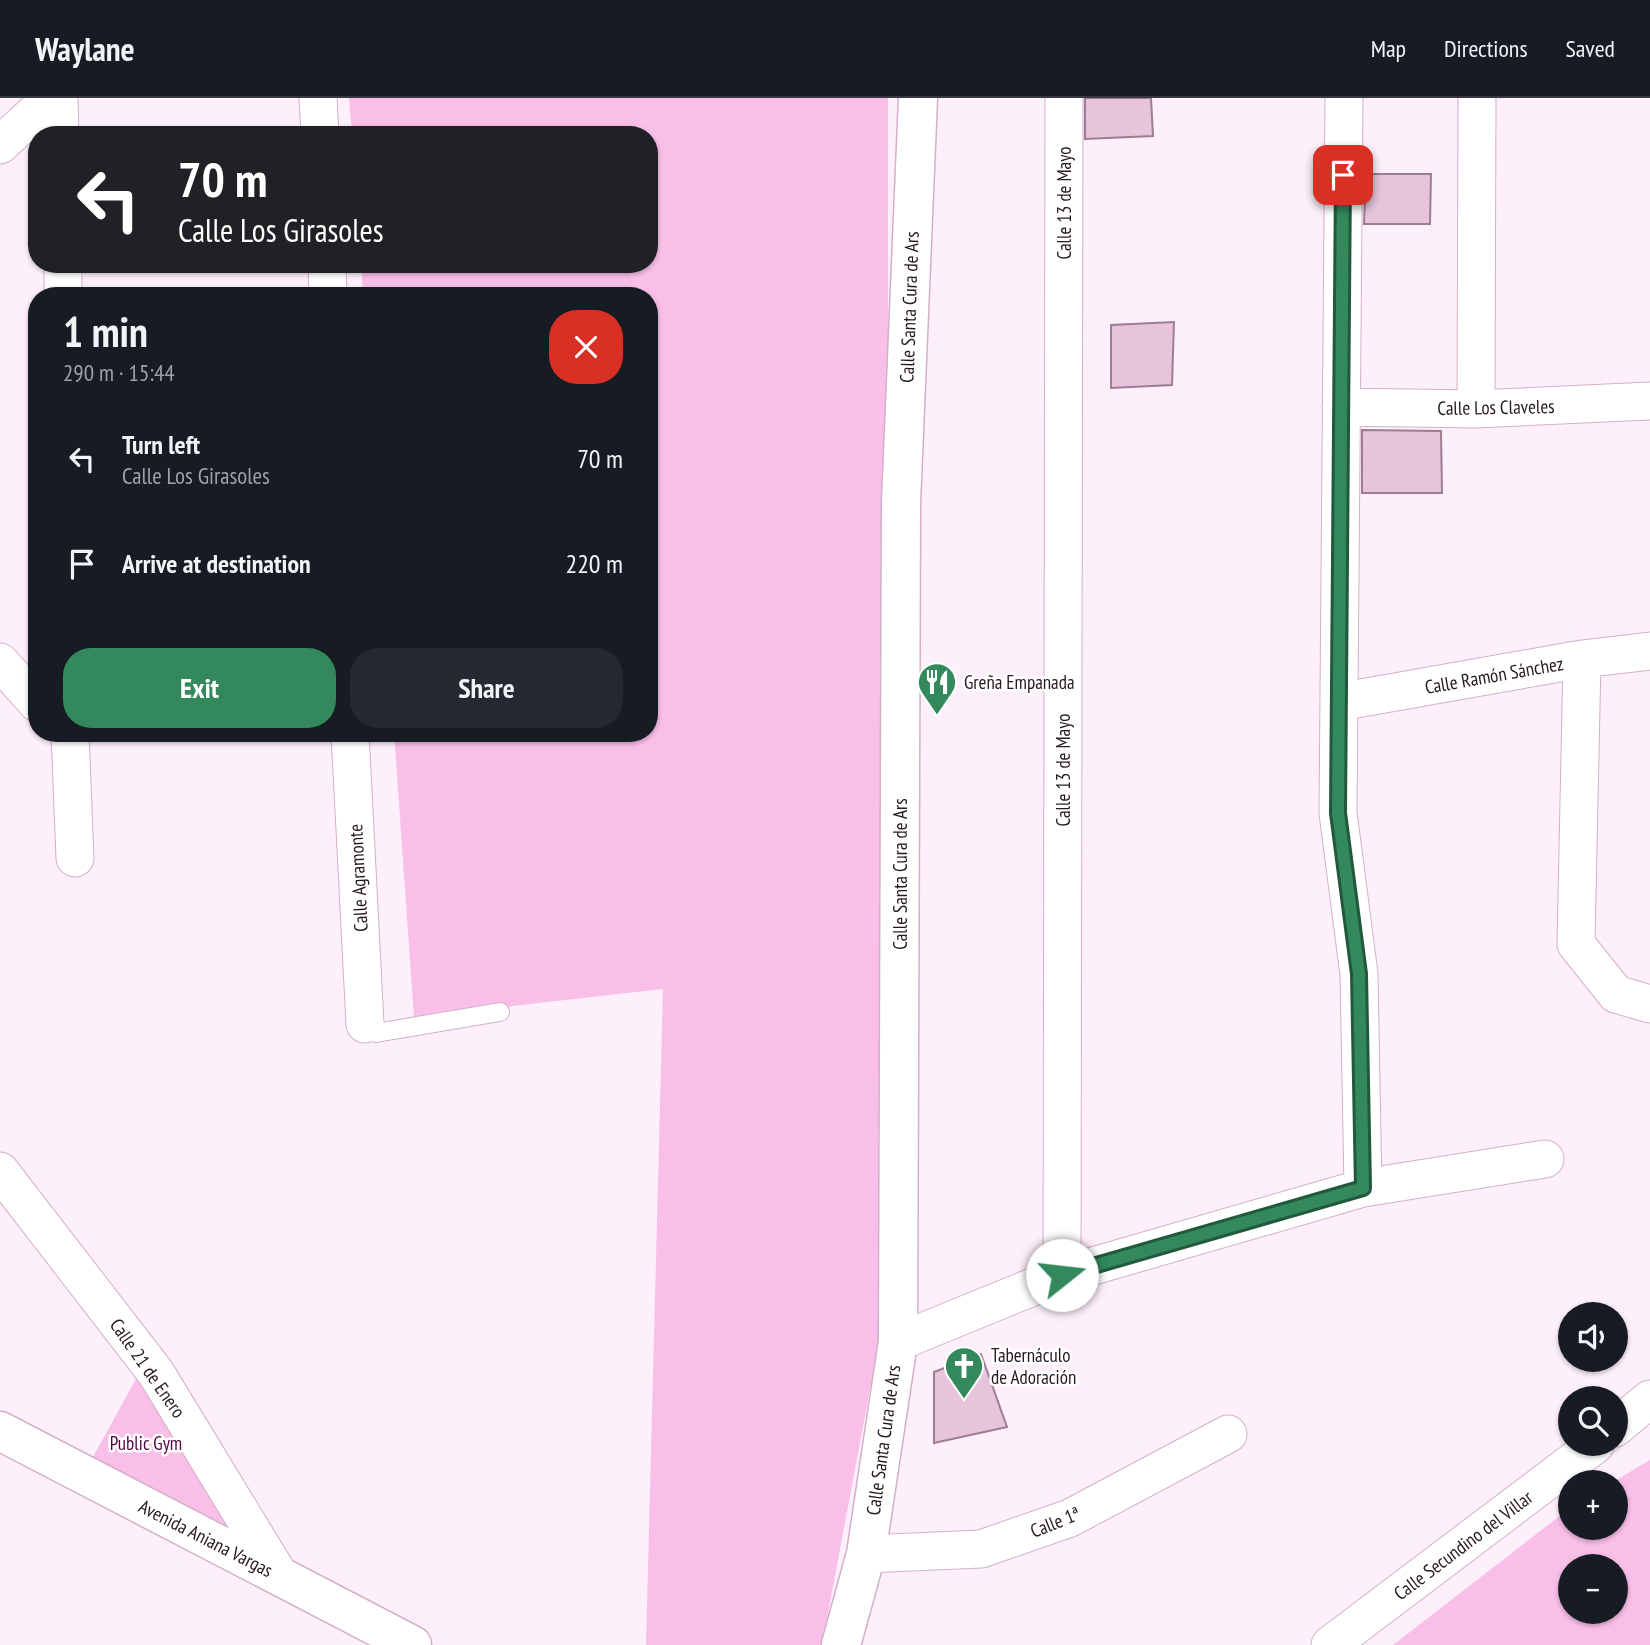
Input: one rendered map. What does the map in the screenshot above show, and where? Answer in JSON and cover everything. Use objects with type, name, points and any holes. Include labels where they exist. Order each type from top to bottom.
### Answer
[{"type":"street","points":[[0,145],[51,98]]},
{"type":"street","points":[[59,98],[60,126]]},
{"type":"street","points":[[318,98],[320,126]]},
{"type":"street","name":"Calle Santa Cura de Ars","points":[[841,1645],[866,1554],[898,1342],[901,503],[918,98]]},
{"type":"street","name":"Calle 13 de Mayo","points":[[1062,1275],[1064,98]]},
{"type":"street","points":[[1344,98],[1338,813],[1359,974],[1363,1188]]},
{"type":"street","points":[[1476,409],[1477,98]]},
{"type":"street","name":"Calle Los Claveles","points":[[1341,407],[1476,409],[1650,401]]},
{"type":"street","name":"Calle Ramón Sánchez","points":[[1339,702],[1582,659],[1650,651]]},
{"type":"street","points":[[1582,659],[1576,944],[1616,994],[1650,1004]]},
{"type":"street","points":[[0,662],[28,693]]},
{"type":"street","points":[[70,742],[75,858]]},
{"type":"street","name":"Calle Agramonte","points":[[350,742],[365,1024]]},
{"type":"street","points":[[898,1342],[1062,1275],[1363,1188],[1545,1159]]},
{"type":"street","name":"Calle 21 de Enero","points":[[0,1171],[156,1373],[279,1576]]},
{"type":"street","points":[[1628,1417],[1650,1399]]},
{"type":"street","name":"Avenida Aniana Vargas","points":[[0,1431],[412,1645]]},
{"type":"street","name":"Calle 1ª","points":[[866,1554],[981,1549],[1070,1518],[1228,1434]]},
{"type":"street","name":"Calle Secundino del Villar","points":[[1329,1645],[1580,1456]]},
{"type":"lane","points":[[365,1024],[376,1033],[500,1012]]},
{"type":"green space","points":[[349,98],[888,98],[888,771],[880,1336],[822,1645],[646,1645],[663,989],[414,1017],[395,742],[658,742],[658,287],[362,287],[362,273],[658,273],[658,126],[351,126]]},
{"type":"green space","name":"Public Gym","points":[[143,1366],[269,1567],[93,1457]]},
{"type":"green space","points":[[1650,1460],[1650,1645],[1393,1645],[1558,1517],[1558,1540],[1628,1540],[1628,1473]]},
{"type":"building","points":[[1085,98],[1151,98],[1153,136],[1085,139]]},
{"type":"building","points":[[1366,174],[1431,174],[1430,224],[1364,224]]},
{"type":"building","points":[[1174,322],[1172,385],[1111,388],[1111,325]]},
{"type":"building","points":[[1362,430],[1441,431],[1442,493],[1362,493]]},
{"type":"building","points":[[981,1354],[1007,1427],[934,1443],[934,1372]]},
{"type":"place","name":"Greña Empanada","points":[[937,716]]},
{"type":"place","name":"Tabernáculo de Adoración","points":[[964,1400]]},
{"type":"route","points":[[1062,1275],[1363,1188],[1359,974],[1338,813],[1343,175]]}]
